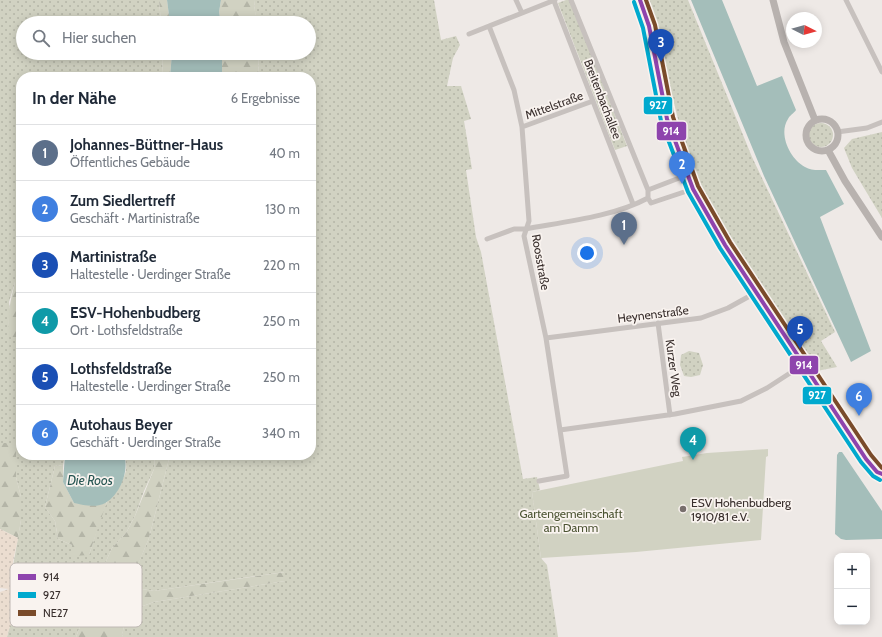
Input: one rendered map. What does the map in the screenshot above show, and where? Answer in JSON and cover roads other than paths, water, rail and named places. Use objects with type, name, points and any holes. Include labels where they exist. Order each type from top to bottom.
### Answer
[{"type":"street","points":[[516,0],[522,13]]},
{"type":"street","points":[[469,34],[554,0]]},
{"type":"street","name":"Breitenbachallee","points":[[554,0],[633,204]]},
{"type":"street","name":"Breitenbachallee","points":[[571,0],[648,190]]},
{"type":"street","points":[[640,0],[649,26],[667,119],[693,189],[724,245],[757,292],[866,459],[877,472],[882,474]]},
{"type":"street","points":[[773,0],[784,42],[815,120]]},
{"type":"street","points":[[846,0],[882,72]]},
{"type":"street","name":"Roosstraße","points":[[489,26],[514,90],[522,127],[529,221],[525,229],[524,236],[546,338],[567,476],[539,482]]},
{"type":"street","name":"Mittelstraße","points":[[522,127],[593,101]]},
{"type":"street","points":[[822,119],[828,121],[833,124],[837,132],[836,140],[828,150],[820,151],[812,148],[807,142],[806,133],[809,125],[815,120],[822,119]]},
{"type":"street","points":[[837,132],[867,128],[882,122]]},
{"type":"street","points":[[828,150],[845,181],[882,237]]},
{"type":"street","points":[[649,201],[648,190],[687,174]]},
{"type":"street","points":[[487,239],[514,229],[525,229],[593,216],[693,189]]},
{"type":"street","name":"Heynenstraße","points":[[546,338],[701,318],[714,314],[757,292]]},
{"type":"street","name":"Kurzer Weg","points":[[658,323],[670,414]]},
{"type":"street","points":[[560,430],[713,408],[741,401],[768,388],[804,364]]},
{"type":"water","points":[[167,0],[221,0],[220,16],[169,16]]},
{"type":"water","points":[[691,0],[722,0],[757,86],[782,76],[796,110],[785,125],[784,132],[787,146],[795,158],[805,167],[812,170],[826,170],[844,204],[820,217],[871,351],[851,362],[764,176]]},
{"type":"water","points":[[171,60],[222,60],[222,72],[170,72]]},
{"type":"water","points":[[839,452],[842,452],[882,511],[882,539],[846,540],[841,539],[835,534],[837,455]]},
{"type":"water","name":"Die Roos","points":[[65,460],[125,460],[124,477],[121,484],[112,497],[100,505],[90,506],[74,503],[63,482]]},
{"type":"place","name":"Martinistraße","points":[[661,62]]},
{"type":"place","name":"Zum Siedlertreff","points":[[682,184]]},
{"type":"place","name":"Johannes-Büttner-Haus","points":[[624,245]]},
{"type":"place","name":"Lothsfeldstraße","points":[[800,349]]},
{"type":"place","name":"Autohaus Beyer","points":[[859,416]]},
{"type":"place","name":"ESV-Hohenbudberg","points":[[693,460]]},
{"type":"place","name":"ESV Hohenbudberg 1910/81 e.V.","points":[[683,509]]},
{"type":"park label","name":"Gartengemeinschaft am Damm","points":[[571,520]]}]
